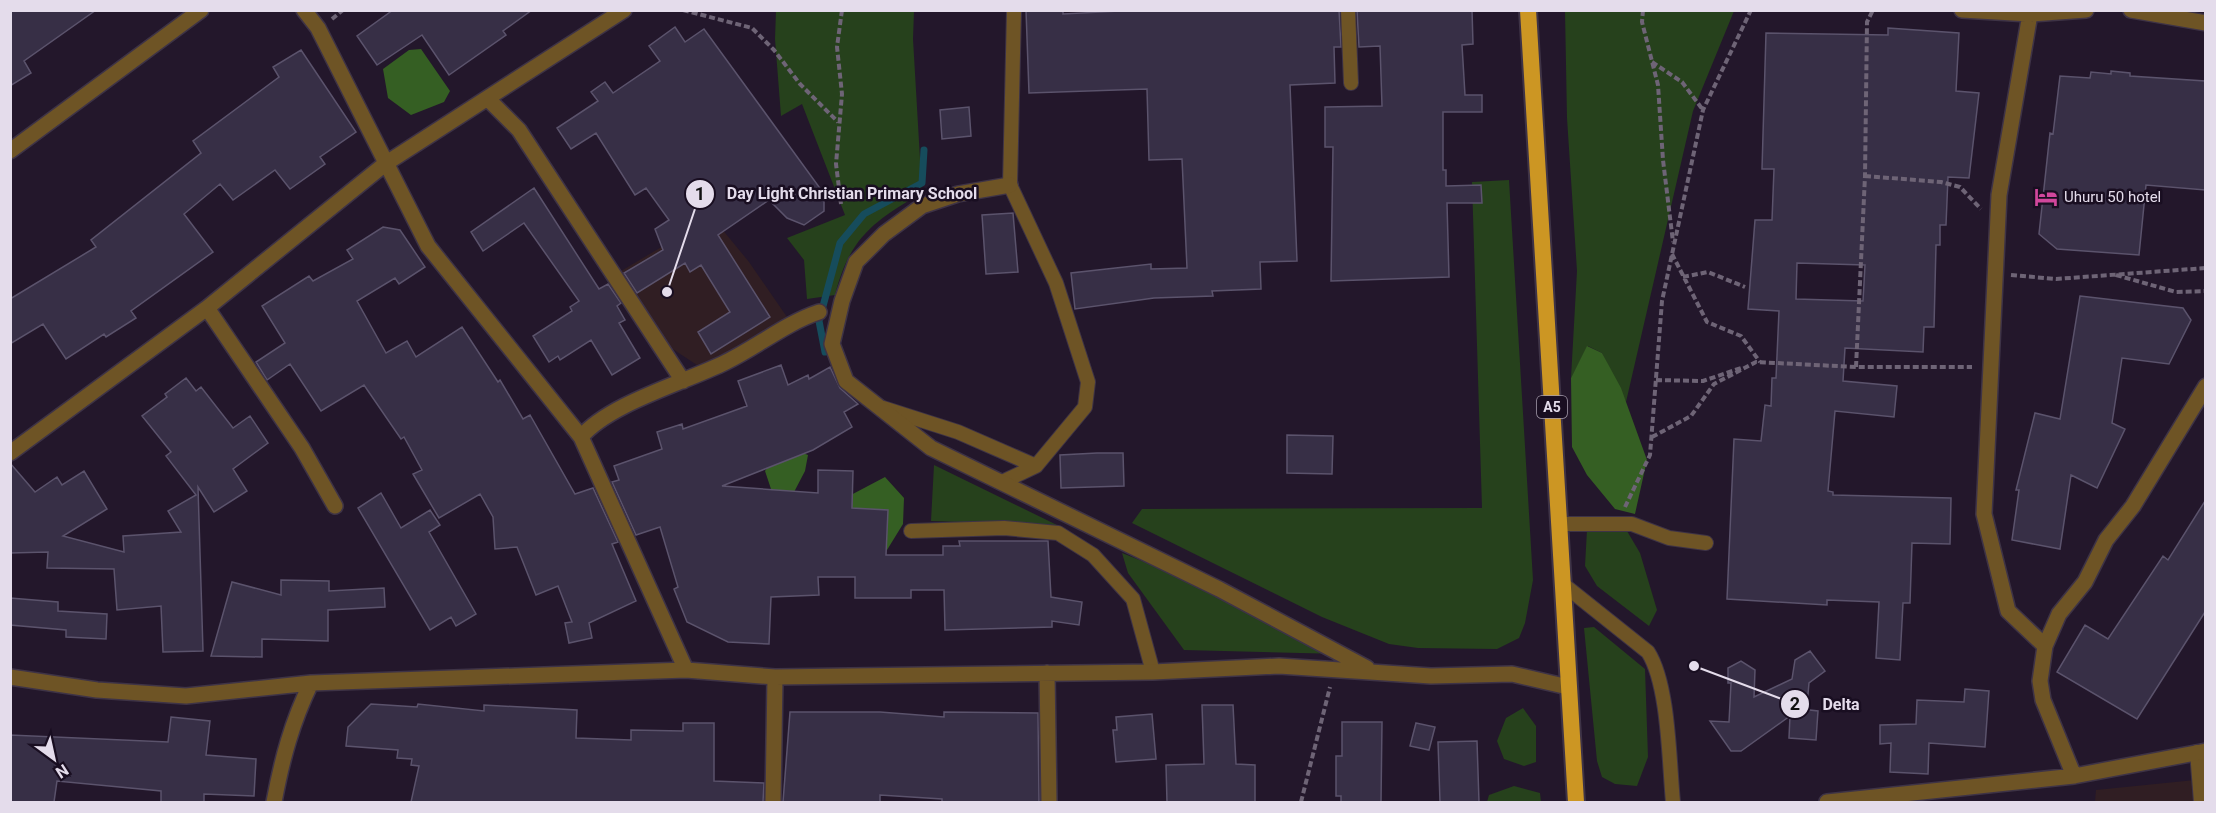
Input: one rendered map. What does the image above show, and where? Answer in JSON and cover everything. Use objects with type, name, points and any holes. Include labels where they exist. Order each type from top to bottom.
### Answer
[{"type":"highway","name":"A5","points":[[1527,10],[1576,802]]},
{"type":"street","points":[[10,151],[201,10]]},
{"type":"street","points":[[304,10],[318,28],[428,246],[581,437],[686,670]]},
{"type":"street","points":[[10,453],[207,308],[386,164],[624,10]]},
{"type":"street","points":[[1962,10],[2030,14],[2086,10]]},
{"type":"street","points":[[2131,10],[2205,22]]},
{"type":"street","points":[[2030,14],[1999,195],[1984,514],[2008,610],[2045,646]]},
{"type":"street","points":[[488,99],[519,130],[683,381]]},
{"type":"street","points":[[1010,185],[958,194],[922,206],[884,234],[856,262],[842,301],[832,344],[846,381],[931,448],[1219,590],[1371,671]]},
{"type":"street","points":[[207,308],[302,447],[335,506]]},
{"type":"street","points":[[581,437],[592,424],[727,362],[819,312]]},
{"type":"street","points":[[2074,776],[2043,700],[2040,681],[2045,646],[2059,614],[2085,582],[2106,540],[2133,506],[2205,386]]},
{"type":"street","points":[[10,677],[97,690],[186,696],[311,683],[686,670],[775,677],[1153,672],[1279,666],[1431,676],[1512,674],[1568,687]]},
{"type":"street","points":[[1047,673],[1049,802]]},
{"type":"street","points":[[773,802],[775,677]]},
{"type":"street","points":[[274,802],[285,744],[294,718],[311,683]]},
{"type":"street","points":[[1827,802],[2074,776],[2201,751]]},
{"type":"lane","points":[[1002,482],[1036,466],[1085,407],[1088,382],[1056,284],[1010,185],[1014,10]]},
{"type":"lane","points":[[1348,10],[1351,84]]},
{"type":"lane","points":[[878,407],[958,432],[1036,466]]},
{"type":"lane","points":[[1559,524],[1632,524],[1669,538],[1706,543]]},
{"type":"lane","points":[[911,531],[1004,528],[1058,533],[1093,555],[1133,599],[1153,672]]},
{"type":"lane","points":[[1564,585],[1648,652],[1654,662],[1664,704],[1673,802]]},
{"type":"lane","points":[[2200,802],[2201,751]]},
{"type":"path","points":[[683,10],[752,28],[774,50],[800,84],[838,122]]},
{"type":"path","points":[[841,204],[836,164],[842,94],[837,47],[842,10]]},
{"type":"path","points":[[1643,10],[1642,22],[1658,85],[1663,160],[1673,246]]},
{"type":"path","points":[[1623,511],[1650,455],[1662,301],[1703,110],[1750,10]]},
{"type":"path","points":[[1856,367],[1865,176],[1867,22],[1873,10]]},
{"type":"path","points":[[1652,61],[1682,82],[1703,110]]},
{"type":"path","points":[[1865,176],[1941,182],[1960,187],[1988,216],[1997,242]]},
{"type":"path","points":[[1672,253],[1707,322],[1741,336],[1758,362]]},
{"type":"path","points":[[1995,274],[2056,279],[2205,268]]},
{"type":"path","points":[[1683,277],[1708,272],[1745,287]]},
{"type":"path","points":[[2111,274],[2176,292],[2205,291]]},
{"type":"path","points":[[1652,436],[1691,416],[1714,384],[1758,362]]},
{"type":"path","points":[[1656,380],[1703,381],[1758,362],[1856,367],[1991,367]]},
{"type":"path","points":[[1301,802],[1332,680]]},
{"type":"shaded area","points":[[712,217],[749,262],[787,317],[715,361],[697,365],[662,342],[616,274]]},
{"type":"shaded area","points":[[2205,779],[2205,802],[2095,802],[2096,790]]},
{"type":"green space","points":[[776,11],[914,11],[913,39],[922,193],[890,213],[865,234],[848,259],[835,295],[807,299],[804,260],[787,238],[845,215],[802,104],[781,116],[775,39]]},
{"type":"green space","points":[[1565,11],[1734,11],[1693,111],[1626,402],[1602,353],[1588,346],[1571,378],[1577,271],[1567,118]]},
{"type":"green space","points":[[421,49],[450,91],[444,102],[411,115],[388,98],[383,69],[409,50]]},
{"type":"green space","points":[[1509,180],[1533,580],[1525,623],[1519,638],[1497,649],[1418,648],[1389,644],[1322,617],[1132,523],[1142,509],[1482,508],[1472,182]]},
{"type":"green space","points":[[1587,346],[1602,353],[1621,388],[1647,460],[1635,514],[1615,509],[1587,475],[1572,447],[1571,378]]},
{"type":"green space","points":[[795,450],[808,455],[805,471],[793,494],[781,497],[771,489],[765,471],[774,458]]},
{"type":"green space","points":[[934,465],[1057,525],[931,521]]},
{"type":"green space","points":[[885,477],[904,498],[903,524],[887,550],[851,539],[849,496]]},
{"type":"green space","points":[[1587,530],[1627,531],[1640,553],[1657,610],[1649,626],[1597,586],[1585,566]]},
{"type":"green space","points":[[1122,553],[1192,581],[1342,654],[1184,650],[1128,573]]},
{"type":"green space","points":[[1594,627],[1645,669],[1648,757],[1637,786],[1615,784],[1602,777],[1597,761],[1584,628]]},
{"type":"green space","points":[[1523,708],[1536,726],[1536,762],[1524,766],[1504,759],[1497,741],[1506,718]]},
{"type":"green space","points":[[1514,786],[1540,793],[1541,802],[1487,802],[1489,795]]},
{"type":"building","points":[[10,10],[96,10],[24,61],[31,73],[10,86]]},
{"type":"building","points":[[393,10],[532,10],[503,31],[506,35],[449,75],[422,35],[377,65],[357,36]]},
{"type":"building","points":[[1026,10],[1063,10],[1063,14],[1139,10],[1339,10],[1341,47],[1334,47],[1335,83],[1290,85],[1297,261],[1260,262],[1261,289],[1212,291],[1213,296],[1154,298],[1075,309],[1071,273],[1151,264],[1151,269],[1187,268],[1182,159],[1149,160],[1147,89],[1029,93]]},
{"type":"building","points":[[1357,10],[1472,10],[1473,44],[1462,45],[1465,95],[1482,95],[1482,112],[1443,112],[1443,170],[1446,170],[1446,186],[1481,185],[1482,203],[1447,203],[1449,277],[1331,281],[1333,147],[1325,147],[1325,107],[1382,106],[1380,46],[1359,47]]},
{"type":"building","points":[[675,27],[685,42],[704,29],[822,191],[824,201],[824,211],[804,225],[787,218],[769,200],[718,235],[770,317],[711,354],[698,332],[730,312],[701,265],[690,272],[685,263],[637,293],[624,273],[663,250],[655,229],[669,220],[646,188],[635,195],[596,133],[571,149],[557,128],[598,101],[591,92],[605,82],[613,93],[660,61],[649,46]]},
{"type":"building","points":[[1888,28],[1959,33],[1956,91],[1979,93],[1969,178],[1948,177],[1946,225],[1940,225],[1940,245],[1936,245],[1934,327],[1924,327],[1923,352],[1845,348],[1843,381],[1897,386],[1894,417],[1835,411],[1828,491],[1833,492],[1833,495],[1951,498],[1950,544],[1912,543],[1910,603],[1903,603],[1900,660],[1876,658],[1879,602],[1827,600],[1827,605],[1727,599],[1734,439],[1761,441],[1765,405],[1771,406],[1772,378],[1776,378],[1779,311],[1748,309],[1755,220],[1772,220],[1774,169],[1762,169],[1766,33],[1888,35]],"holes":[[[1797,263],[1865,265],[1863,301],[1796,299]]]},
{"type":"building","points":[[301,50],[356,132],[320,157],[325,164],[290,189],[275,170],[233,200],[220,184],[184,214],[213,252],[131,311],[136,318],[106,337],[104,334],[66,359],[43,324],[10,344],[10,299],[96,247],[91,240],[201,153],[193,141],[279,77],[273,67]]},
{"type":"building","points":[[2111,71],[2130,73],[2130,76],[2205,81],[2205,190],[2146,185],[2139,255],[2057,249],[2039,234],[2050,133],[2053,134],[2060,76],[2090,78],[2091,72],[2111,74]]},
{"type":"building","points":[[969,107],[971,136],[942,139],[940,110]]},
{"type":"building","points":[[534,188],[599,289],[608,284],[621,303],[617,306],[625,320],[619,323],[640,358],[612,375],[591,340],[560,360],[558,356],[549,362],[533,336],[572,311],[570,307],[579,301],[524,223],[483,251],[471,232]]},
{"type":"building","points":[[1013,213],[1018,272],[986,274],[982,215]]},
{"type":"building","points":[[383,227],[400,230],[425,267],[399,284],[395,278],[357,301],[386,353],[407,341],[416,357],[462,327],[498,382],[500,380],[523,419],[530,415],[575,494],[593,488],[618,542],[612,544],[636,601],[589,623],[592,638],[569,643],[565,623],[572,622],[558,586],[536,595],[517,547],[495,549],[493,517],[480,494],[439,518],[413,474],[422,470],[404,437],[401,439],[364,385],[321,411],[290,364],[267,380],[256,362],[285,343],[262,306],[309,276],[313,281],[353,259],[347,250]]},
{"type":"building","points":[[2080,296],[2183,308],[2191,320],[2169,364],[2122,358],[2112,423],[2125,429],[2097,488],[2071,475],[2060,549],[2012,540],[2019,490],[2016,490],[2035,413],[2060,419]]},
{"type":"building","points":[[781,365],[788,385],[808,375],[809,379],[830,367],[840,388],[858,404],[844,412],[852,427],[813,450],[722,486],[818,493],[818,470],[853,471],[852,508],[888,510],[886,555],[943,555],[943,546],[960,546],[959,541],[1048,541],[1051,597],[1082,602],[1079,625],[1052,621],[1052,627],[945,630],[944,590],[911,590],[911,598],[855,598],[855,577],[818,577],[819,595],[771,597],[769,644],[728,642],[687,622],[674,589],[678,587],[660,527],[636,535],[612,482],[619,480],[614,466],[662,449],[657,432],[682,424],[683,429],[747,406],[738,381]]},
{"type":"building","points":[[186,378],[196,391],[201,387],[233,428],[250,416],[268,443],[233,469],[247,491],[214,512],[198,487],[203,651],[163,652],[161,606],[117,610],[114,569],[47,568],[48,552],[10,553],[10,463],[35,492],[57,477],[62,485],[84,471],[107,509],[63,536],[124,552],[123,536],[181,532],[168,511],[196,495],[166,456],[171,452],[142,416],[167,397],[165,394]]},
{"type":"building","points":[[1287,435],[1333,436],[1332,474],[1287,473]]},
{"type":"building","points":[[1123,453],[1124,486],[1061,488],[1060,455]]},
{"type":"building","points":[[381,493],[401,528],[430,510],[440,525],[429,532],[476,614],[456,626],[451,617],[430,630],[358,508]]},
{"type":"building","points":[[2205,501],[2205,612],[2137,719],[2057,672],[2085,625],[2108,639],[2163,556],[2168,560]]},
{"type":"building","points":[[281,580],[329,581],[329,591],[384,588],[385,607],[328,610],[328,641],[262,639],[262,657],[211,656],[232,582],[281,595]]},
{"type":"building","points":[[10,598],[58,602],[58,611],[107,614],[106,639],[66,637],[66,630],[10,625]]},
{"type":"building","points":[[1810,651],[1825,671],[1809,683],[1807,705],[1801,709],[1818,711],[1816,740],[1789,738],[1790,716],[1741,751],[1731,751],[1710,721],[1729,722],[1731,683],[1728,683],[1728,668],[1741,661],[1755,670],[1754,697],[1792,679],[1795,660]]},
{"type":"building","points":[[1965,689],[1989,691],[1985,747],[1929,743],[1928,774],[1890,772],[1891,743],[1880,744],[1880,725],[1916,724],[1917,700],[1964,702]]},
{"type":"building","points":[[371,704],[417,707],[418,704],[484,711],[484,705],[577,710],[576,738],[631,740],[631,730],[683,731],[683,723],[714,723],[714,781],[764,783],[763,802],[411,802],[419,766],[411,765],[412,759],[397,758],[398,750],[346,746],[348,727]]},
{"type":"building","points":[[1202,705],[1233,705],[1236,764],[1255,765],[1255,802],[1167,802],[1166,765],[1204,764]]},
{"type":"building","points":[[790,712],[880,712],[944,717],[944,712],[1038,713],[1039,802],[942,802],[942,799],[880,795],[880,802],[783,802]]},
{"type":"building","points":[[1152,714],[1156,759],[1116,762],[1113,730],[1117,730],[1116,717]]},
{"type":"building","points":[[171,717],[210,721],[206,755],[256,759],[254,796],[204,794],[204,802],[161,802],[161,791],[57,781],[54,802],[10,802],[10,735],[168,742]]},
{"type":"building","points":[[1342,722],[1382,722],[1381,802],[1341,802],[1341,796],[1336,796],[1336,756],[1342,756]]},
{"type":"building","points":[[1416,723],[1435,727],[1429,750],[1410,746]]},
{"type":"building","points":[[1477,741],[1479,802],[1440,802],[1438,742]]},
{"type":"waterway","points":[[825,352],[819,321],[840,243],[864,214],[922,183],[924,150]]},
{"type":"place","name":"Uhuru 50 hotel","points":[[2046,197]]},
{"type":"place","name":"Day Light Christian Primary School","points":[[667,292]]},
{"type":"place","name":"Delta","points":[[1694,666]]}]
